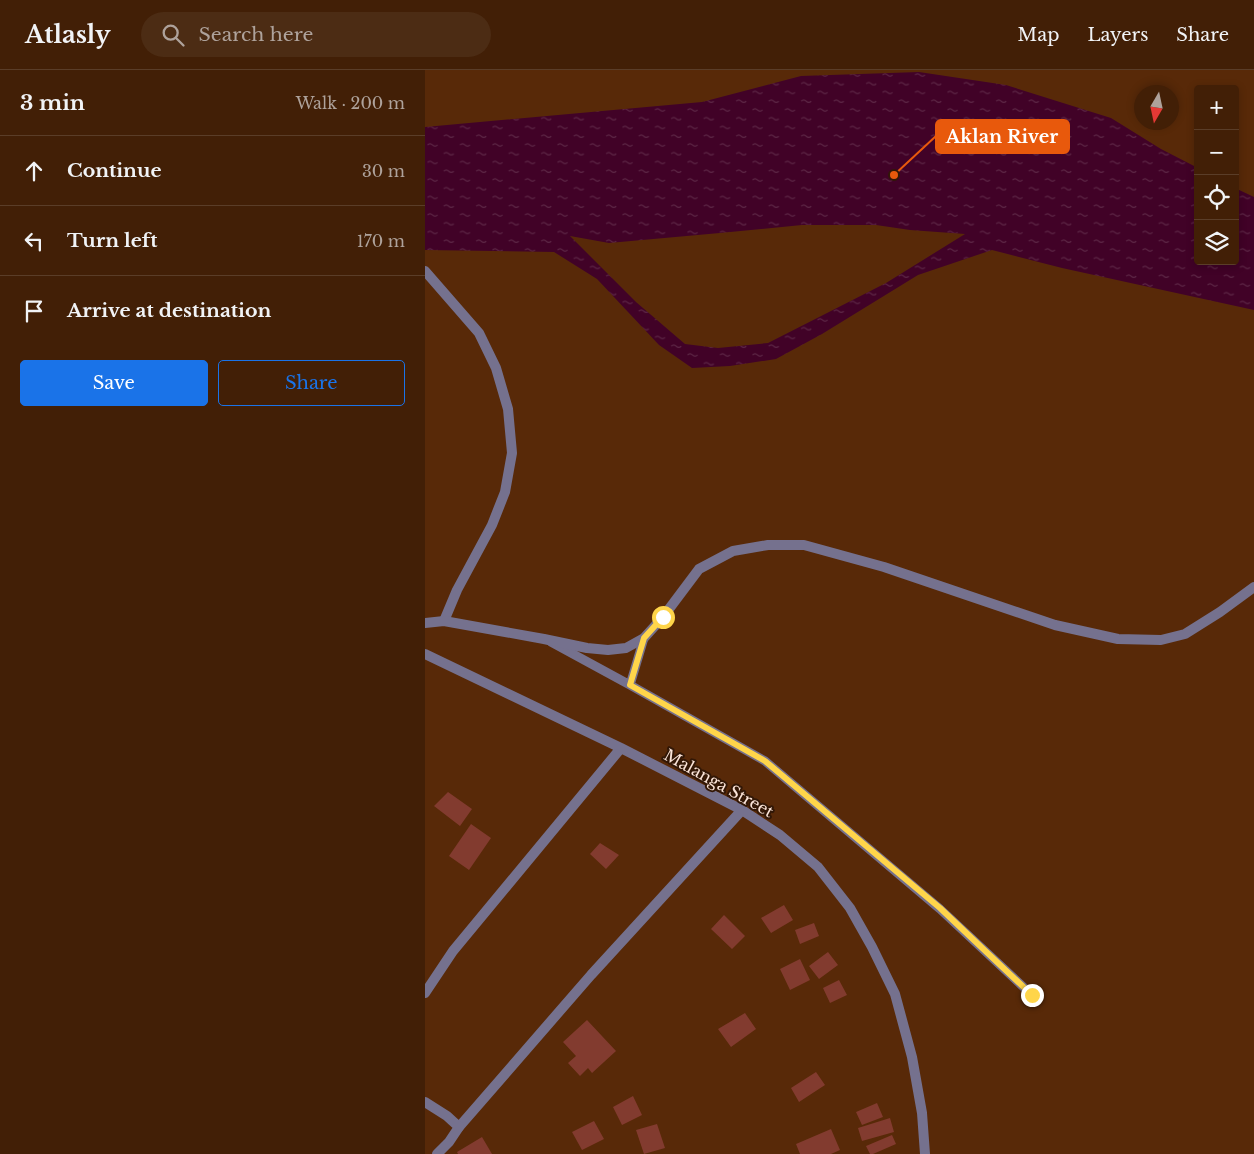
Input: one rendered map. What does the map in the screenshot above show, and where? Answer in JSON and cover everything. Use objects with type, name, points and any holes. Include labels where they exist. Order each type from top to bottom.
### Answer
[{"type":"street","points":[[425,271],[479,333],[496,368],[508,409],[512,453],[505,492],[444,621]]},
{"type":"street","points":[[425,623],[444,621],[587,648],[609,650],[627,648],[644,638],[663,617],[699,569],[733,551],[768,545],[804,545],[884,567],[1055,625],[1118,639],[1161,640],[1185,634],[1220,612],[1254,587]]},
{"type":"street","name":"Malanga Street","points":[[425,654],[621,748],[742,810],[780,835],[818,867],[851,908],[873,947],[895,994],[912,1057],[922,1113],[925,1154]]},
{"type":"street","points":[[425,993],[459,945],[621,748]]},
{"type":"street","points":[[437,1154],[591,975],[742,810]]},
{"type":"street","points":[[425,1102],[447,1116],[459,1127]]},
{"type":"lane","points":[[630,685],[644,638]]},
{"type":"lane","points":[[544,639],[765,761],[940,908],[1032,995]]},
{"type":"water","points":[[919,72],[1006,85],[1111,118],[1161,149],[1194,166],[1194,265],[1239,265],[1239,190],[1254,197],[1254,310],[1062,268],[992,250],[918,275],[822,334],[776,359],[730,366],[692,368],[659,345],[597,279],[554,252],[425,250],[425,127],[702,102],[801,76]],"holes":[[[802,225],[876,225],[910,230],[965,234],[886,283],[768,343],[718,348],[685,344],[636,302],[570,236],[609,243]]]},
{"type":"building","points":[[448,792],[472,809],[460,826],[434,806]]},
{"type":"building","points":[[471,824],[491,838],[469,870],[449,856]]},
{"type":"building","points":[[600,843],[619,855],[606,869],[590,854]]},
{"type":"building","points":[[784,905],[793,920],[771,933],[761,918]]},
{"type":"building","points":[[724,915],[745,936],[732,949],[711,929]]},
{"type":"building","points":[[814,923],[819,936],[800,944],[795,930]]},
{"type":"building","points":[[828,952],[838,965],[819,979],[809,966]]},
{"type":"building","points":[[800,959],[810,980],[790,990],[780,969]]},
{"type":"building","points":[[839,980],[847,995],[830,1003],[823,988]]},
{"type":"building","points":[[745,1013],[756,1029],[731,1047],[718,1029]]},
{"type":"building","points":[[587,1020],[616,1051],[592,1073],[588,1068],[580,1076],[568,1063],[576,1056],[563,1042]]},
{"type":"building","points":[[816,1072],[825,1085],[799,1102],[791,1088]]},
{"type":"building","points":[[633,1096],[642,1115],[622,1125],[613,1107]]},
{"type":"building","points":[[877,1103],[883,1117],[862,1125],[856,1112]]},
{"type":"building","points":[[890,1118],[894,1132],[862,1141],[858,1128]]},
{"type":"building","points":[[594,1121],[604,1139],[582,1150],[572,1132]]},
{"type":"building","points":[[657,1124],[665,1148],[644,1154],[636,1130]]},
{"type":"building","points":[[831,1129],[840,1150],[831,1154],[800,1154],[796,1144]]},
{"type":"building","points":[[892,1135],[896,1144],[870,1154],[866,1146]]},
{"type":"building","points":[[482,1137],[492,1154],[458,1154],[457,1152]]},
{"type":"place","name":"Aklan River","points":[[894,175]]},
{"type":"route","points":[[663,617],[644,638],[630,685],[765,761],[940,908],[1032,995]]}]
